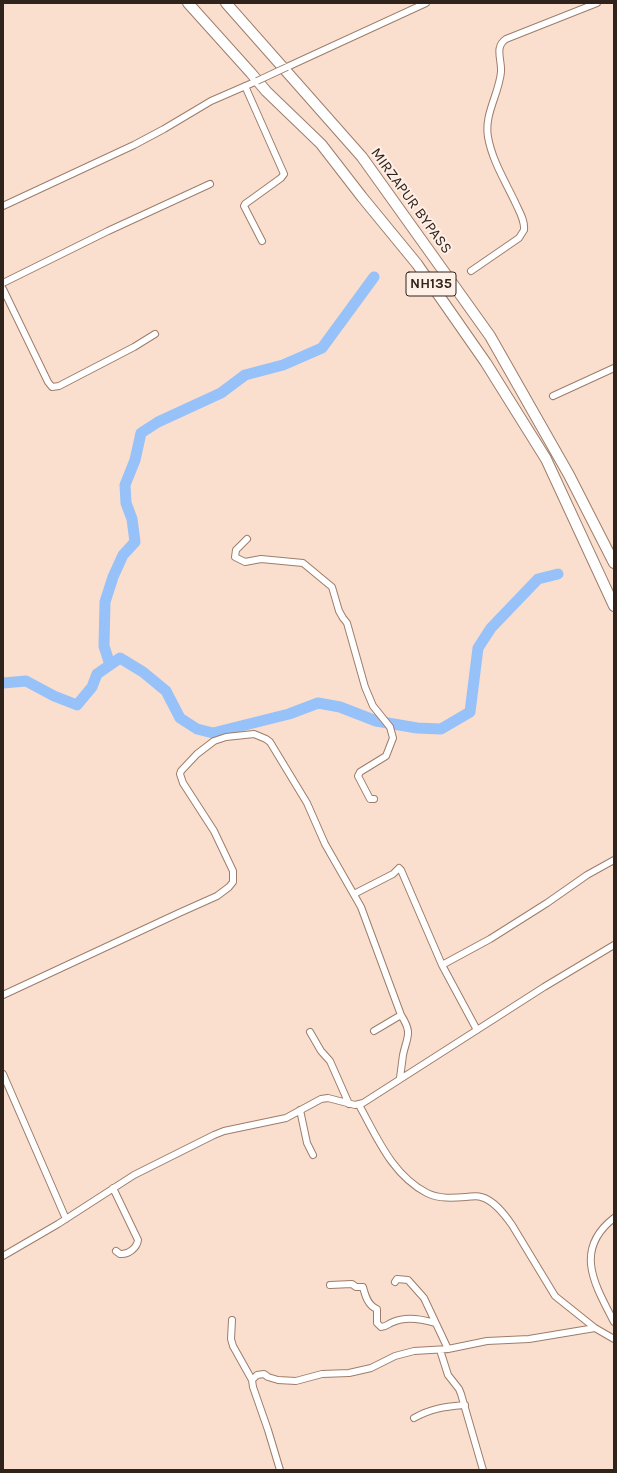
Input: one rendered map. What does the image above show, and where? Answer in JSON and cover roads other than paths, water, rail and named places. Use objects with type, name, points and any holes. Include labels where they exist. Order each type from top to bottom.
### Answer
[{"type":"highway","name":"NH135","points":[[188,3],[266,91],[321,144],[417,264],[486,363],[546,458],[614,606]]},
{"type":"highway","name":"MIRZAPUR BYPASS","points":[[226,3],[362,157],[490,336],[568,475],[614,563]]},
{"type":"street","points":[[3,206],[134,145],[211,101],[426,3]]},
{"type":"street","points":[[471,271],[519,238],[524,230],[522,218],[495,160],[488,136],[488,119],[501,72],[499,46],[503,41],[597,3]]},
{"type":"street","points":[[245,86],[284,174],[281,178],[244,206],[262,241]]},
{"type":"street","points":[[3,283],[108,231],[210,184]]},
{"type":"street","points":[[3,289],[6,302],[52,387],[59,386],[134,347],[154,334]]},
{"type":"street","points":[[553,396],[614,368]]},
{"type":"street","points":[[247,539],[236,550],[235,557],[245,562],[261,559],[303,563],[332,587],[339,611],[342,618],[347,623],[365,687],[373,706],[390,728],[393,738],[386,756],[360,772],[358,776],[370,799],[374,799]]},
{"type":"street","points":[[3,995],[179,912],[217,896],[230,887],[233,882],[233,871],[214,831],[183,783],[180,774],[197,754],[214,741],[226,737],[254,734],[270,742],[307,803],[325,844],[361,906],[401,1015],[408,1030],[409,1037],[404,1054],[400,1078]]},
{"type":"street","points":[[442,965],[490,939],[547,903],[587,875],[614,860]]},
{"type":"street","points":[[354,894],[393,874],[400,868],[442,965],[477,1030]]},
{"type":"street","points":[[3,1256],[66,1219],[134,1175],[214,1134],[286,1118],[321,1099],[328,1098],[349,1104],[359,1105],[544,987],[614,945]]},
{"type":"street","points":[[374,1031],[401,1015]]},
{"type":"street","points":[[310,1032],[330,1060],[349,1104]]},
{"type":"street","points":[[3,1074],[66,1219]]},
{"type":"street","points":[[359,1105],[388,1156],[399,1172],[418,1188],[428,1194],[452,1198],[476,1196],[488,1200],[512,1225],[555,1296],[595,1328],[614,1339]]},
{"type":"street","points":[[300,1110],[305,1137],[313,1155]]},
{"type":"street","points":[[113,1188],[138,1240],[135,1247],[128,1253],[124,1255],[116,1251]]},
{"type":"street","points":[[614,1218],[600,1231],[596,1238],[591,1250],[590,1262],[594,1283],[614,1322]]},
{"type":"street","points":[[394,1282],[397,1279],[408,1280],[420,1292],[431,1311],[435,1323],[448,1349]]},
{"type":"street","points":[[330,1285],[352,1284],[356,1287],[363,1286],[364,1293],[372,1307],[377,1309],[377,1323],[381,1328],[386,1327],[392,1322],[408,1319],[424,1320],[435,1323]]},
{"type":"street","points":[[232,1320],[231,1340],[252,1380],[252,1387],[268,1430],[280,1470]]},
{"type":"street","points":[[252,1380],[254,1376],[260,1374],[286,1382],[322,1374],[349,1373],[371,1368],[403,1354],[414,1351],[448,1349],[476,1342],[529,1339],[595,1328]]},
{"type":"street","points":[[440,1350],[448,1375],[459,1389],[483,1470]]},
{"type":"street","points":[[414,1418],[427,1411],[444,1407],[464,1405]]},
{"type":"waterway","points":[[110,665],[104,646],[105,602],[113,577],[123,555],[135,542],[132,519],[126,503],[125,485],[135,460],[141,433],[158,422],[221,393],[245,375],[283,365],[322,348],[374,277]]},
{"type":"waterway","points":[[3,683],[26,681],[54,696],[77,705],[92,687],[97,674],[120,658],[143,672],[166,691],[180,718],[197,729],[213,733],[289,714],[318,703],[340,707],[376,721],[417,728],[441,729],[470,712],[478,648],[491,628],[538,579],[558,574]]}]
